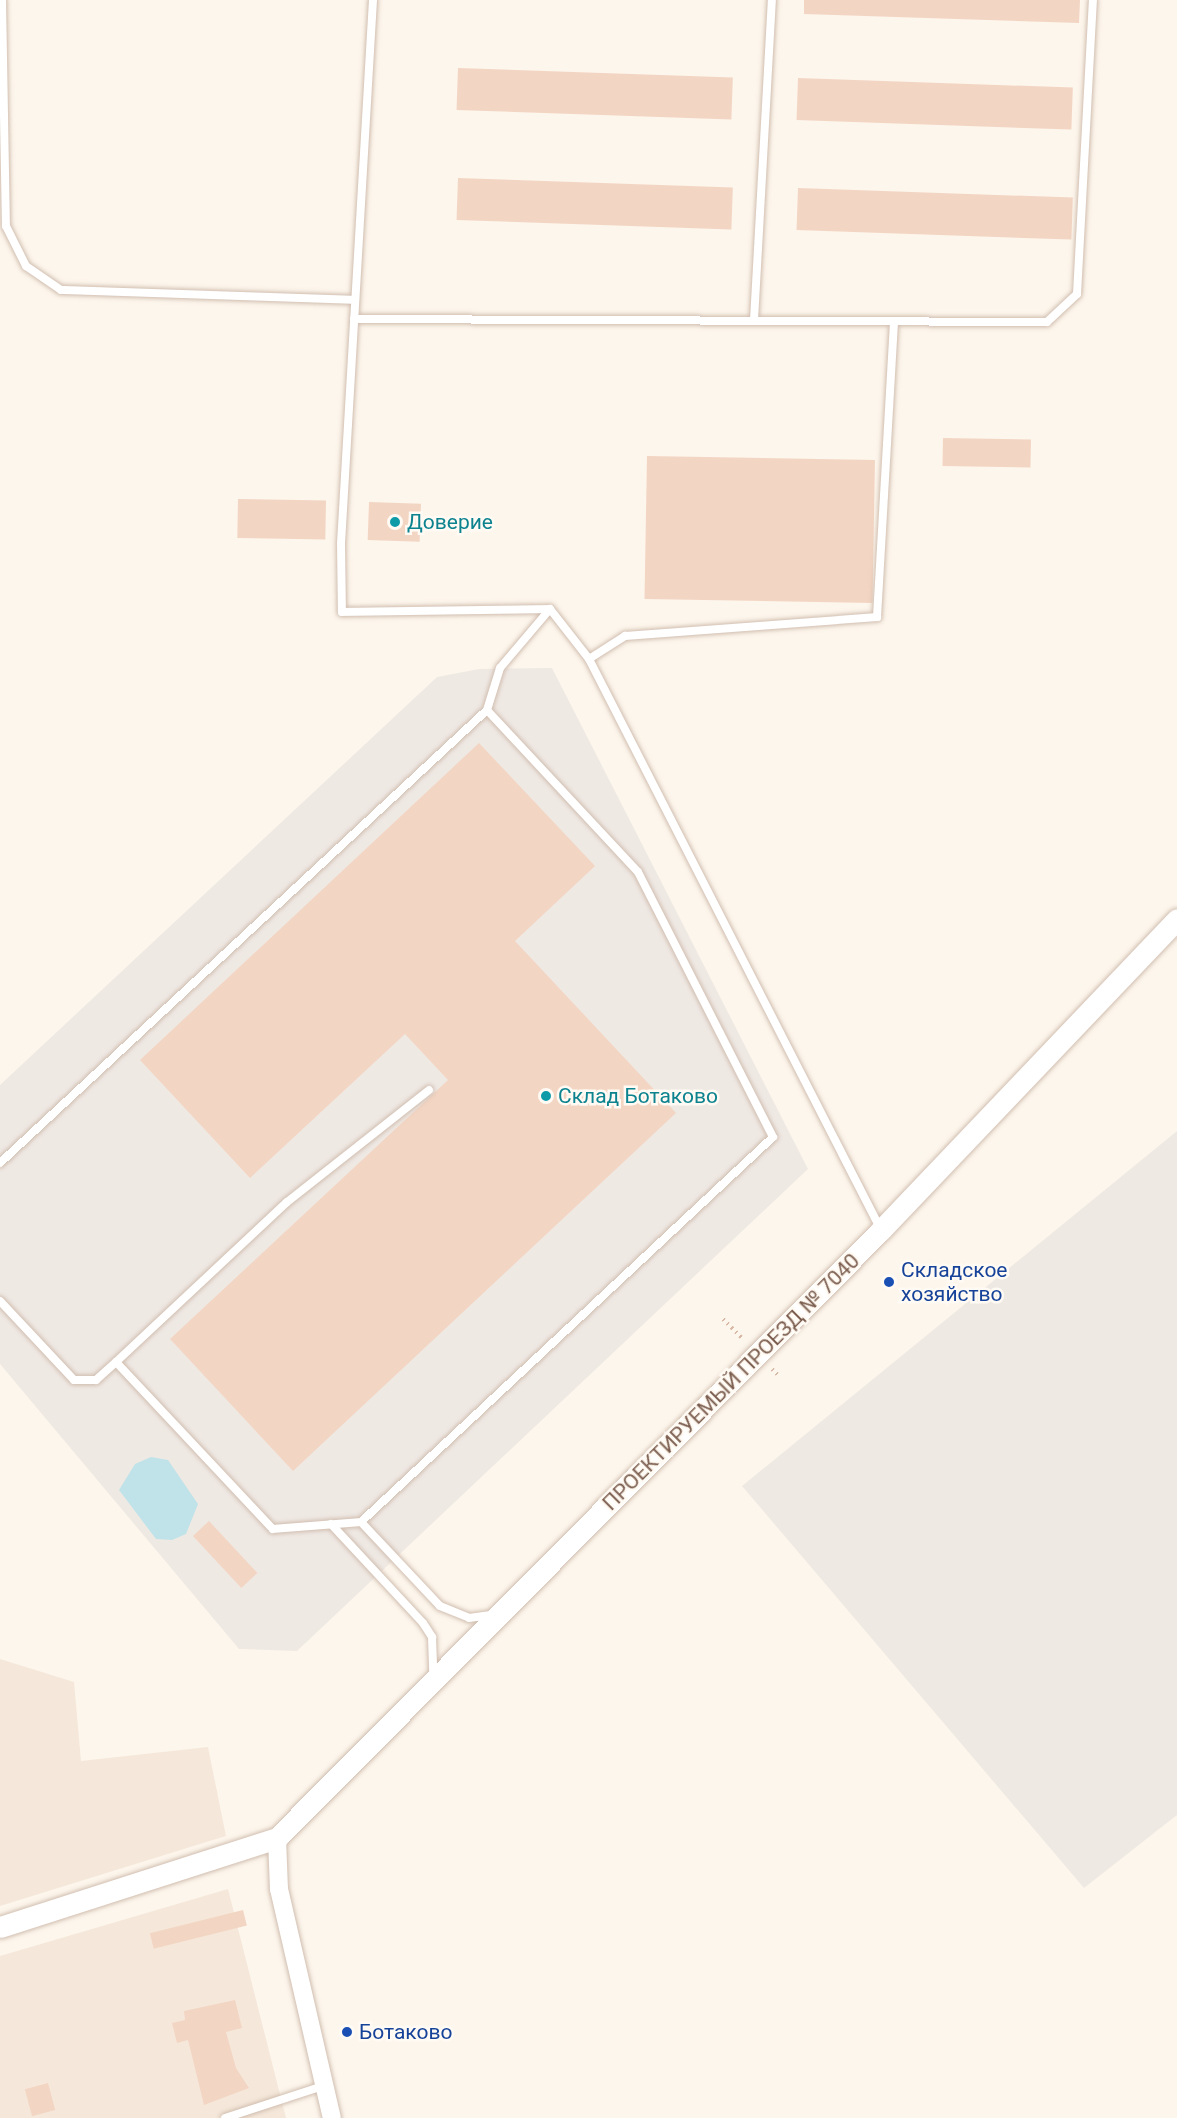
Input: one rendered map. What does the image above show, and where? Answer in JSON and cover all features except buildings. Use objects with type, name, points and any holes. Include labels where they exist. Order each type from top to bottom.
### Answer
[{"type":"main road","name":"ПРОЕКТИРУЕМЫЙ ПРОЕЗД № 7040","points":[[277,1838],[422,1696],[881,1230],[1177,919]]},
{"type":"main road","points":[[0,1927],[277,1838]]},
{"type":"street","points":[[277,1838],[279,1888],[333,2118]]},
{"type":"lane","points":[[2,0],[6,226],[26,266],[61,290],[355,300]]},
{"type":"lane","points":[[373,0],[340,544],[342,612],[550,609]]},
{"type":"lane","points":[[754,320],[772,0]]},
{"type":"lane","points":[[354,319],[1047,322],[1077,294],[1093,0]]},
{"type":"lane","points":[[589,659],[625,636],[877,617],[894,321]]},
{"type":"lane","points":[[550,609],[589,659],[881,1230]]},
{"type":"lane","points":[[0,1163],[487,710],[500,668],[550,609]]},
{"type":"lane","points":[[116,1362],[273,1529],[361,1522],[773,1137],[638,872],[487,710]]},
{"type":"lane","points":[[0,1301],[74,1380],[96,1380],[287,1202],[429,1090]]},
{"type":"lane","points":[[361,1522],[453,1614],[489,1616],[512,1605]]},
{"type":"lane","points":[[331,1524],[432,1637],[434,1670],[422,1696]]},
{"type":"lane","points":[[225,2118],[325,2085]]},
{"type":"path","points":[[723,1319],[743,1339]]},
{"type":"path","points":[[772,1369],[779,1376]]},
{"type":"shaded area","points":[[552,668],[808,1169],[297,1651],[239,1649],[0,1364],[0,1085],[437,677],[479,669]]},
{"type":"shaded area","points":[[1177,1131],[1177,1815],[1084,1888],[742,1486]]},
{"type":"shaded area","points":[[0,1659],[74,1682],[81,1761],[208,1747],[226,1836],[0,1906]]},
{"type":"shaded area","points":[[228,1889],[286,2118],[0,2118],[0,1956]]},
{"type":"water","points":[[151,1457],[168,1460],[198,1504],[186,1534],[172,1540],[156,1539],[119,1490],[135,1464]]},
{"type":"place","name":"Доверие","points":[[395,522]]},
{"type":"place","name":"Склад Ботаково","points":[[546,1096]]},
{"type":"place","name":"Складское хозяйство","points":[[889,1282]]},
{"type":"place","name":"Ботаково","points":[[347,2032]]}]
